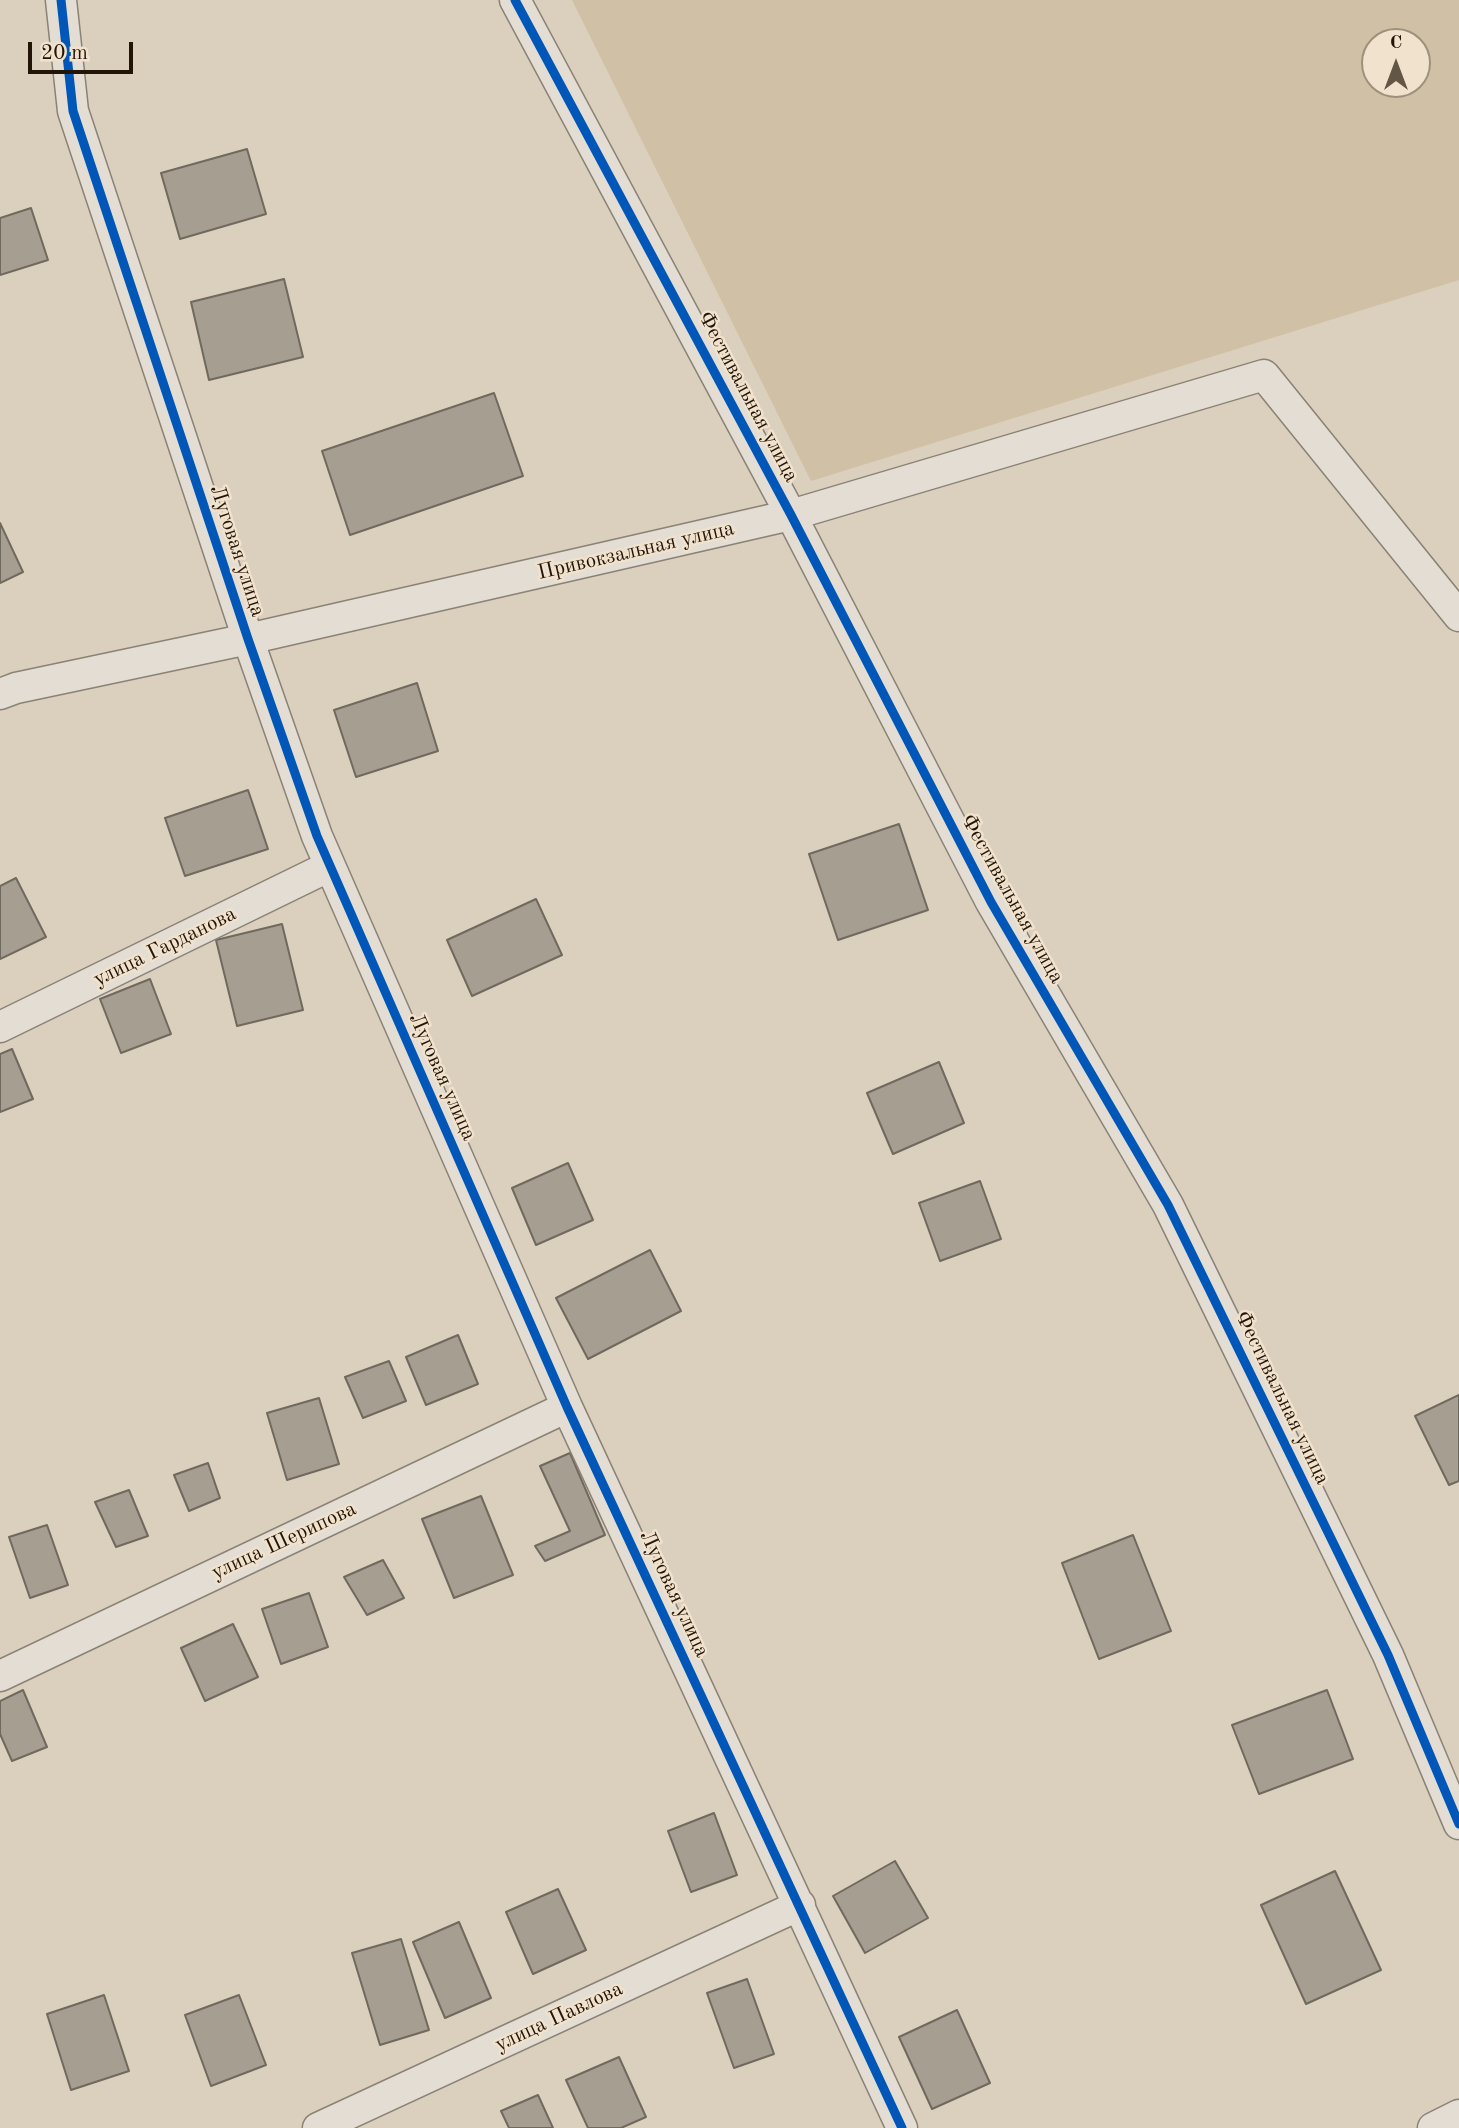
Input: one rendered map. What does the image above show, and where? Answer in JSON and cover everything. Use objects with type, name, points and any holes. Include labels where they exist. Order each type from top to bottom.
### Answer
[{"type":"street","name":"Луговая улица","points":[[61,0],[73,111],[248,639],[317,836],[567,1407],[902,2128]]},
{"type":"street","name":"Фестивальная улица","points":[[515,0],[791,515],[991,902],[1168,1205],[1388,1655],[1459,1824]]},
{"type":"street","name":"Привокзальная улица","points":[[0,694],[16,688],[248,639],[791,515],[1264,375],[1459,616]]},
{"type":"street","name":"улица Гарданова","points":[[0,1027],[330,866]]},
{"type":"street","name":"улица Шерипова","points":[[0,1676],[567,1407]]},
{"type":"street","name":"улица Павлова","points":[[318,2128],[800,1905]]},
{"type":"street","points":[[1433,2128],[1459,2115]]},
{"type":"shaded area","points":[[572,0],[1459,0],[1459,280],[811,481]]},
{"type":"building","points":[[247,149],[266,214],[180,239],[161,173]]},
{"type":"building","points":[[31,208],[48,260],[0,275],[0,218]]},
{"type":"building","points":[[284,279],[303,357],[209,380],[191,302]]},
{"type":"building","points":[[494,393],[523,476],[350,535],[322,451]]},
{"type":"building","points":[[0,523],[23,572],[0,583]]},
{"type":"building","points":[[417,683],[438,751],[356,777],[334,710]]},
{"type":"building","points":[[248,790],[268,849],[185,876],[165,818]]},
{"type":"building","points":[[899,824],[928,910],[838,940],[809,854]]},
{"type":"building","points":[[16,878],[46,937],[0,959],[0,886]]},
{"type":"building","points":[[536,899],[562,955],[472,996],[447,940]]},
{"type":"building","points":[[282,924],[303,1010],[237,1026],[216,940]]},
{"type":"building","points":[[150,979],[171,1034],[121,1053],[100,999]]},
{"type":"building","points":[[12,1049],[33,1099],[0,1112],[0,1054]]},
{"type":"building","points":[[939,1062],[964,1123],[893,1154],[867,1093]]},
{"type":"building","points":[[568,1163],[593,1220],[536,1245],[512,1188]]},
{"type":"building","points":[[980,1181],[1001,1239],[940,1261],[919,1203]]},
{"type":"building","points":[[650,1250],[681,1311],[588,1359],[556,1298]]},
{"type":"building","points":[[458,1335],[478,1384],[426,1405],[406,1357]]},
{"type":"building","points":[[389,1361],[406,1401],[363,1418],[345,1377]]},
{"type":"building","points":[[1459,1395],[1459,1481],[1449,1485],[1415,1416]]},
{"type":"building","points":[[319,1398],[339,1464],[287,1480],[267,1413]]},
{"type":"building","points":[[570,1453],[605,1535],[545,1561],[535,1546],[570,1531],[540,1466]]},
{"type":"building","points":[[208,1463],[220,1498],[189,1511],[174,1475]]},
{"type":"building","points":[[129,1490],[148,1536],[116,1547],[95,1502]]},
{"type":"building","points":[[481,1496],[513,1575],[454,1598],[422,1519]]},
{"type":"building","points":[[47,1525],[68,1585],[30,1598],[9,1537]]},
{"type":"building","points":[[1133,1535],[1171,1631],[1099,1659],[1062,1563]]},
{"type":"building","points":[[383,1560],[404,1598],[367,1615],[344,1577]]},
{"type":"building","points":[[309,1593],[328,1647],[281,1664],[262,1609]]},
{"type":"building","points":[[233,1624],[258,1677],[205,1701],[181,1648]]},
{"type":"building","points":[[23,1690],[47,1747],[12,1761],[0,1734],[0,1701]]},
{"type":"building","points":[[1327,1690],[1353,1759],[1259,1794],[1232,1725]]},
{"type":"building","points":[[714,1813],[737,1875],[691,1892],[668,1831]]},
{"type":"building","points":[[895,1861],[928,1918],[865,1953],[833,1896]]},
{"type":"building","points":[[1335,1871],[1381,1970],[1306,2004],[1261,1905]]},
{"type":"building","points":[[558,1889],[586,1950],[533,1974],[506,1912]]},
{"type":"building","points":[[459,1922],[491,1998],[445,2018],[413,1942]]},
{"type":"building","points":[[401,1939],[429,2030],[380,2045],[352,1953]]},
{"type":"building","points":[[747,1979],[774,2054],[734,2068],[707,1993]]},
{"type":"building","points":[[104,1995],[129,2071],[71,2090],[47,2014]]},
{"type":"building","points":[[239,1995],[266,2065],[211,2086],[185,2015]]},
{"type":"building","points":[[957,2010],[990,2083],[932,2109],[899,2037]]},
{"type":"building","points":[[619,2057],[646,2117],[621,2128],[588,2128],[566,2080]]},
{"type":"building","points":[[538,2095],[553,2128],[509,2128],[501,2111]]},
{"type":"cycle path","points":[[61,0],[73,111],[248,639],[317,836],[567,1407],[902,2128]]},
{"type":"cycle path","points":[[515,0],[791,515],[991,902],[1168,1205],[1388,1655],[1459,1824]]}]
